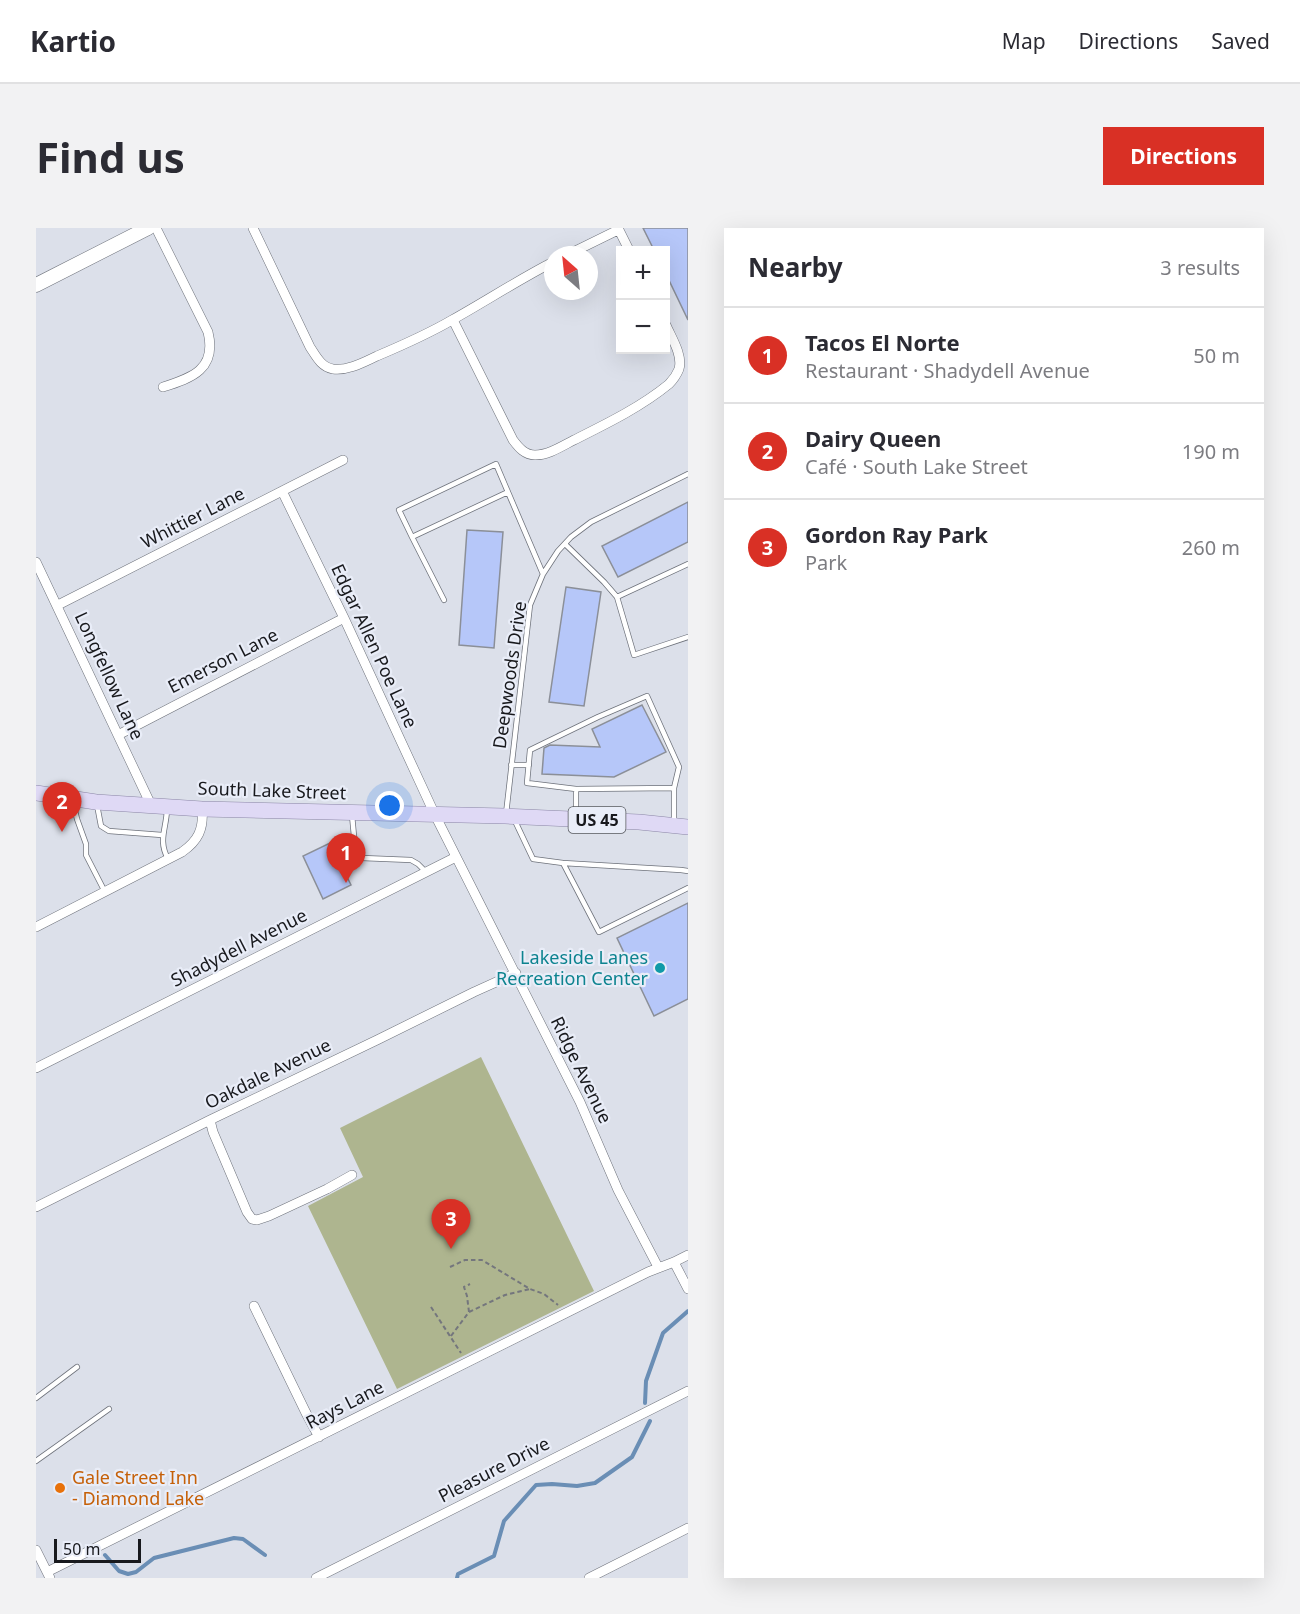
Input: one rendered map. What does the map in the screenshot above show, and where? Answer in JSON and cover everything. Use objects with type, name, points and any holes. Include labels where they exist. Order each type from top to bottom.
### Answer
[{"type":"main road","name":"South Lake Street","points":[[36,793],[96,802],[202,809],[509,816],[681,826]]},
{"type":"street","points":[[36,285],[148,228]]},
{"type":"street","points":[[156,228],[208,332],[210,342],[210,350],[201,371],[182,382],[163,387]]},
{"type":"street","points":[[253,228],[310,347],[318,360],[332,369],[357,364],[407,344],[544,267]]},
{"type":"street","points":[[585,246],[618,229],[627,246]]},
{"type":"street","points":[[453,320],[513,440],[527,454],[535,455],[551,451],[609,422],[648,399],[671,382],[679,370],[679,358],[670,335]]},
{"type":"street","name":"Whittier Lane","points":[[57,605],[343,460]]},
{"type":"street","name":"Edgar Allen Poe Lane","points":[[282,491],[344,618],[435,815]]},
{"type":"street","name":"Longfellow Lane","points":[[36,562],[150,806]]},
{"type":"street","name":"Emerson Lane","points":[[118,735],[344,618]]},
{"type":"street","points":[[36,927],[192,846],[203,822],[202,809]]},
{"type":"street","name":"Ridge Avenue","points":[[435,815],[580,1102],[618,1190],[658,1267]]},
{"type":"street","name":"Shadydell Avenue","points":[[36,1068],[456,857]]},
{"type":"street","name":"Oakdale Avenue","points":[[36,1207],[210,1120],[516,973]]},
{"type":"street","points":[[210,1120],[247,1212],[252,1219],[257,1220],[327,1189],[352,1175]]},
{"type":"street","points":[[658,1267],[688,1255]]},
{"type":"street","points":[[674,1262],[688,1289]]},
{"type":"street","name":"Rays Lane","points":[[48,1575],[658,1267]]},
{"type":"street","points":[[254,1306],[319,1437]]},
{"type":"street","name":"Pleasure Drive","points":[[316,1578],[688,1391]]},
{"type":"street","points":[[589,1578],[688,1528]]},
{"type":"street","points":[[36,1550],[48,1575]]},
{"type":"lane","points":[[444,600],[399,510],[496,464],[543,574]]},
{"type":"lane","name":"Deepwoods Drive","points":[[509,816],[511,765],[530,605],[543,574],[558,551],[571,537],[591,522],[688,474]]},
{"type":"lane","points":[[412,537],[508,492]]},
{"type":"lane","points":[[565,544],[616,597],[634,655],[688,637]]},
{"type":"lane","points":[[616,597],[688,564]]},
{"type":"lane","points":[[674,788],[576,789],[527,783],[530,750],[647,696],[679,767],[674,788],[681,826]]},
{"type":"lane","points":[[511,765],[529,765]]},
{"type":"lane","points":[[576,789],[576,819]]},
{"type":"lane","points":[[73,799],[86,844],[86,855],[105,892]]},
{"type":"lane","points":[[96,802],[101,826],[109,831],[162,835]]},
{"type":"lane","points":[[167,807],[166,824],[162,835],[163,850],[168,859]]},
{"type":"lane","points":[[352,813],[354,847],[362,858],[411,860],[426,872]]},
{"type":"lane","points":[[509,816],[533,859],[688,871]]},
{"type":"lane","points":[[563,863],[599,932],[688,888]]},
{"type":"lane","points":[[36,1398],[77,1367]]},
{"type":"lane","points":[[36,1461],[109,1409]]},
{"type":"path","points":[[450,1267],[465,1260],[482,1260],[530,1289],[544,1294],[560,1306],[564,1314]]},
{"type":"path","points":[[469,1312],[464,1287],[470,1284]]},
{"type":"path","points":[[451,1336],[469,1312],[505,1295],[530,1289]]},
{"type":"path","points":[[431,1307],[467,1362]]},
{"type":"green space","points":[[481,1057],[594,1291],[397,1389],[308,1206],[363,1177],[340,1128]]},
{"type":"building","points":[[643,228],[688,228],[688,320],[670,282],[670,246],[652,246]]},
{"type":"building","points":[[688,502],[688,542],[618,577],[602,546]]},
{"type":"building","points":[[467,530],[503,532],[494,648],[459,645]]},
{"type":"building","points":[[566,587],[601,592],[584,706],[549,702]]},
{"type":"building","points":[[642,705],[666,752],[614,777],[542,774],[544,748],[550,745],[600,747],[592,729]]},
{"type":"building","points":[[330,843],[351,885],[323,899],[303,856]]},
{"type":"building","name":"Lakeside Lanes Recreation Center","points":[[688,903],[688,999],[654,1016],[617,938]]},
{"type":"waterway","points":[[645,1403],[646,1381],[663,1333],[688,1311]]},
{"type":"waterway","points":[[457,1578],[458,1574],[494,1556],[504,1521],[536,1485],[577,1486],[595,1483],[632,1457],[650,1421]]},
{"type":"waterway","points":[[105,1555],[119,1571],[128,1574],[136,1572],[154,1558],[234,1538],[243,1539],[265,1555]]},
{"type":"place","name":"Dairy Queen","points":[[62,832]]},
{"type":"place","name":"Tacos El Norte","points":[[346,883]]},
{"type":"place","name":"Lakeside Lanes Recreation Center","points":[[660,968]]},
{"type":"place","name":"Gordon Ray Park","points":[[451,1249]]},
{"type":"place","name":"Gale Street Inn - Diamond Lake","points":[[60,1488]]}]
